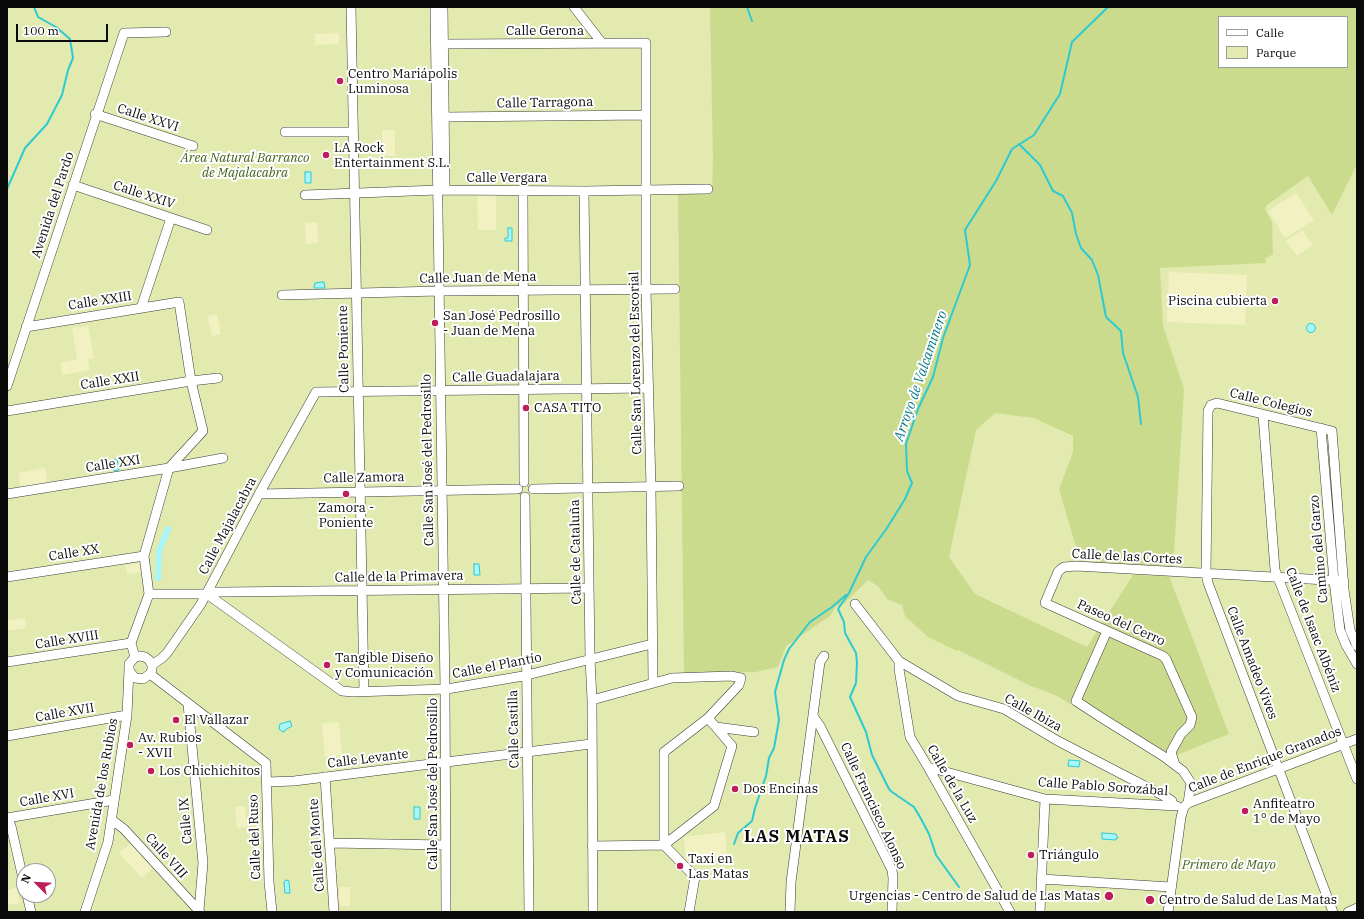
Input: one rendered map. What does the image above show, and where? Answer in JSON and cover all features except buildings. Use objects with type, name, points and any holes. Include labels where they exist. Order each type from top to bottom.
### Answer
[{"type":"street","name":"Calle Poniente","points":[[351,7],[364,691]]},
{"type":"street","name":"Calle San José del Pedrosillo","points":[[435,7],[442,190]]},
{"type":"street","name":"Calle San José del Pedrosillo","points":[[443,7],[445,117],[439,291],[446,762],[446,912]]},
{"type":"street","points":[[574,7],[602,44]]},
{"type":"street","name":"Avenida del Pardo","points":[[7,386],[95,114],[124,33],[166,32]]},
{"type":"street","name":"Calle Gerona","points":[[444,44],[646,43]]},
{"type":"street","name":"Calle San Lorenzo del Escorial","points":[[646,43],[646,289],[651,487],[653,682]]},
{"type":"street","name":"Calle XXVI","points":[[95,114],[193,146]]},
{"type":"street","name":"Calle Tarragona","points":[[445,117],[646,115]]},
{"type":"street","points":[[285,132],[353,132]]},
{"type":"street","name":"Calle XXIV","points":[[73,185],[207,230]]},
{"type":"street","name":"Calle Vergara","points":[[305,195],[442,190],[584,191],[708,189]]},
{"type":"street","points":[[523,191],[524,482]]},
{"type":"street","name":"Calle de Cataluña","points":[[584,191],[590,659],[592,700],[591,744],[593,912]]},
{"type":"street","points":[[141,308],[171,218]]},
{"type":"street","name":"Calle Juan de Mena","points":[[282,295],[439,291],[675,288]]},
{"type":"street","name":"Calle XXIII","points":[[26,327],[179,302],[190,381]]},
{"type":"street","name":"Calle XXII","points":[[7,411],[190,381],[218,378]]},
{"type":"street","points":[[129,669],[132,676],[138,679],[147,677],[152,670],[152,664],[149,660],[145,657],[135,657],[131,643],[149,594],[144,556],[169,468],[203,431],[190,381]]},
{"type":"street","name":"Calle Guadalajara","points":[[316,392],[649,388]]},
{"type":"street","name":"Calle Majalacabra","points":[[152,664],[167,653],[208,592],[259,494],[316,392]]},
{"type":"street","name":"Calle Colegios","points":[[1208,411],[1211,405],[1217,403],[1332,431]]},
{"type":"street","name":"Calle Amadeo Vives","points":[[1208,411],[1206,574],[1332,912]]},
{"type":"street","name":"Calle de Isaac Albéniz","points":[[1263,414],[1275,570],[1357,778]]},
{"type":"street","name":"Camino del Garzo","points":[[1322,428],[1339,581],[1357,664]]},
{"type":"street","name":"Camino del Garzo","points":[[1332,431],[1339,581]]},
{"type":"street","name":"Calle XXI","points":[[7,494],[223,458]]},
{"type":"street","points":[[524,482],[530,483],[533,489],[531,495],[525,498],[519,494],[518,489],[520,484],[524,482]]},
{"type":"street","points":[[533,489],[679,486]]},
{"type":"street","name":"Calle Zamora","points":[[259,494],[518,489]]},
{"type":"street","name":"Calle Castilla","points":[[525,498],[529,912]]},
{"type":"street","name":"Calle XX","points":[[7,577],[144,556]]},
{"type":"street","name":"Calle de las Cortes","points":[[1045,603],[1058,572],[1064,567],[1076,566],[1206,574]]},
{"type":"street","points":[[1206,574],[1339,581]]},
{"type":"street","name":"Calle de la Primavera","points":[[149,594],[589,588]]},
{"type":"street","name":"Calle el Plantío","points":[[208,592],[342,691],[445,689],[526,675],[652,644]]},
{"type":"street","name":"Paseo del Cerro","points":[[1045,603],[1163,656],[1166,659],[1192,718],[1190,725],[1181,734],[1171,752],[1175,765]]},
{"type":"street","name":"Calle Ibiza","points":[[855,604],[899,661],[958,696],[1004,709],[1058,741],[1166,797],[1172,801],[1172,805]]},
{"type":"street","points":[[1107,631],[1076,701],[1175,765],[1183,771],[1191,784],[1186,805],[1181,817],[1168,912]]},
{"type":"street","name":"Calle XVIII","points":[[7,662],[131,643]]},
{"type":"street","points":[[790,912],[791,882],[820,662],[824,656]]},
{"type":"street","name":"Avenida de los Rubios","points":[[84,912],[108,842],[127,715],[129,664],[135,657]]},
{"type":"street","name":"Calle de la Luz","points":[[899,661],[910,737],[1010,912]]},
{"type":"street","name":"Calle del Ruso","points":[[150,674],[266,763],[269,882],[272,912]]},
{"type":"street","points":[[592,700],[672,678],[731,676],[741,678],[739,685],[708,718],[664,752],[664,845],[695,877],[689,912]]},
{"type":"street","name":"Avenida de los Rubios","points":[[128,705],[138,679]]},
{"type":"street","name":"Calle IX","points":[[188,704],[203,863],[199,912]]},
{"type":"street","name":"Calle XVII","points":[[7,736],[127,715]]},
{"type":"street","name":"Calle Francisco Alonso","points":[[813,716],[820,726],[892,870],[892,912]]},
{"type":"street","points":[[592,846],[664,845],[714,806],[732,746],[708,718]]},
{"type":"street","points":[[716,727],[754,732]]},
{"type":"street","name":"Calle de Enrique Granados","points":[[1186,805],[1357,739]]},
{"type":"street","name":"Calle Levante","points":[[267,782],[294,781],[591,744]]},
{"type":"street","name":"Calle Pablo Sorozábal","points":[[928,767],[1045,799],[1186,805]]},
{"type":"street","name":"Calle del Monte","points":[[325,777],[334,912]]},
{"type":"street","points":[[1040,912],[1045,799]]},
{"type":"street","name":"Calle XVI","points":[[7,818],[114,800]]},
{"type":"street","points":[[7,818],[11,826],[19,863]]},
{"type":"street","name":"Calle VIII","points":[[112,820],[124,829],[199,912]]},
{"type":"street","points":[[330,843],[446,845]]},
{"type":"street","points":[[1042,879],[1171,887]]},
{"type":"street","points":[[1348,912],[1357,908]]},
{"type":"green space","points":[[7,7],[1357,7],[1357,912],[7,912]]},
{"type":"green space","points":[[710,7],[1357,7],[1357,164],[1332,215],[1308,176],[1267,205],[1265,209],[1272,222],[1273,254],[1265,259],[1266,263],[1160,268],[1163,326],[1184,389],[1173,570],[1081,564],[1059,489],[1073,452],[1073,436],[1034,418],[995,413],[976,430],[949,557],[975,594],[1087,647],[1133,575],[1169,576],[1229,734],[1162,761],[1059,697],[1033,687],[928,637],[905,616],[902,605],[887,599],[878,586],[868,580],[839,608],[837,605],[830,616],[786,646],[778,667],[756,672],[684,673],[678,193],[712,193],[713,159]]},
{"type":"green space","points":[[339,33],[339,44],[315,45],[315,34]]},
{"type":"green space","points":[[382,130],[395,130],[395,156],[383,156]]},
{"type":"green space","points":[[1296,193],[1314,220],[1285,238],[1268,211]]},
{"type":"green space","points":[[477,195],[496,195],[496,230],[478,230]]},
{"type":"green space","points":[[317,222],[318,243],[306,244],[305,223]]},
{"type":"green space","points":[[1302,230],[1313,245],[1297,256],[1286,241]]},
{"type":"green space","points":[[1169,272],[1247,275],[1245,325],[1167,322]]},
{"type":"green space","points":[[217,314],[221,334],[212,336],[207,316]]},
{"type":"green space","points":[[88,326],[94,358],[88,359],[90,370],[62,375],[60,363],[77,360],[72,328]]},
{"type":"green space","points":[[45,468],[48,485],[21,489],[18,473]]},
{"type":"green space","points":[[141,563],[141,572],[127,574],[126,565]]},
{"type":"green space","points":[[25,618],[26,628],[7,631],[7,621]]},
{"type":"green space","points":[[339,722],[342,755],[325,757],[322,723]]},
{"type":"green space","points":[[245,806],[247,827],[237,828],[235,807]]},
{"type":"green space","points":[[725,832],[727,857],[686,862],[684,837]]},
{"type":"green space","points":[[131,843],[153,868],[142,878],[119,853]]},
{"type":"green space","points":[[16,887],[16,903],[20,903],[7,905],[7,890]]},
{"type":"green space","points":[[339,887],[350,887],[350,906],[340,906]]},
{"type":"water","points":[[305,172],[311,172],[311,183],[305,183]]},
{"type":"water","points":[[508,228],[512,228],[512,241],[505,241],[505,238],[508,238]]},
{"type":"water","points":[[324,282],[325,288],[314,288],[315,283]]},
{"type":"water","points":[[1311,323],[1316,328],[1311,333],[1306,328]]},
{"type":"water","points":[[117,459],[119,470],[114,471],[112,460]]},
{"type":"water","points":[[474,564],[479,564],[480,575],[474,575]]},
{"type":"water","points":[[290,721],[292,726],[284,732],[279,729],[280,724]]},
{"type":"water","points":[[1069,760],[1080,761],[1079,767],[1068,766]]},
{"type":"water","points":[[414,807],[420,807],[420,819],[414,819]]},
{"type":"water","points":[[1102,833],[1116,834],[1118,838],[1116,838],[1116,840],[1102,839]]},
{"type":"water","points":[[286,880],[289,881],[290,893],[285,893],[284,882]]},
{"type":"waterway","points":[[7,189],[25,148],[47,124],[62,95],[68,70],[73,58],[70,39],[56,27],[38,17],[34,7]]},
{"type":"waterway","points":[[747,7],[752,21]]},
{"type":"waterway","name":"Arroyo de Valcaminero","points":[[959,887],[936,855],[929,834],[914,807],[889,789],[872,755],[866,732],[850,697],[856,683],[856,653],[845,633],[844,622],[838,609],[849,593],[866,557],[887,528],[905,499],[912,483],[907,471],[906,444],[918,409],[933,377],[943,338],[970,265],[965,230],[996,181],[1012,149],[1034,135],[1060,94],[1072,42],[1108,7]]},
{"type":"waterway","points":[[1019,144],[1040,165],[1053,191],[1063,196],[1072,213],[1076,234],[1081,248],[1092,260],[1098,275],[1106,317],[1121,331],[1123,353],[1138,397],[1141,424]]},
{"type":"waterway","points":[[158,578],[159,551],[168,529]]},
{"type":"waterway","points":[[734,844],[738,833],[752,821],[766,776],[769,758],[774,748],[779,720],[775,692],[784,660],[789,649],[810,622],[832,607],[846,595]]},
{"type":"place","name":"Centro Mariápolis Luminosa","points":[[340,81]]},
{"type":"place","name":"LA Rock Entertainment S.L.","points":[[326,155]]},
{"type":"place","name":"Piscina cubierta","points":[[1275,301]]},
{"type":"place","name":"San José Pedrosillo - Juan de Mena","points":[[435,323]]},
{"type":"place","name":"CASA TITO","points":[[526,408]]},
{"type":"place","name":"Zamora - Poniente","points":[[346,494]]},
{"type":"place","name":"Tangible Diseño y Comunicación","points":[[327,665]]},
{"type":"place","name":"El Vallazar","points":[[176,720]]},
{"type":"place","name":"Av. Rubios - XVII","points":[[130,745]]},
{"type":"place","name":"Los Chichichitos","points":[[151,771]]},
{"type":"place","name":"Dos Encinas","points":[[735,789]]},
{"type":"place","name":"Anfiteatro 1° de Mayo","points":[[1245,811]]},
{"type":"place","name":"Triángulo","points":[[1031,855]]},
{"type":"place","name":"Taxi en Las Matas","points":[[680,866]]},
{"type":"place","name":"Urgencias - Centro de Salud de Las Matas","points":[[1109,896]]},
{"type":"place","name":"Centro de Salud de Las Matas","points":[[1150,900]]},
{"type":"district","name":"LAS MATAS","points":[[797,837]]},
{"type":"park label","name":"Área Natural Barranco de Majalacabra","points":[[245,166]]},
{"type":"park label","name":"Primero de Mayo","points":[[1229,865]]}]
